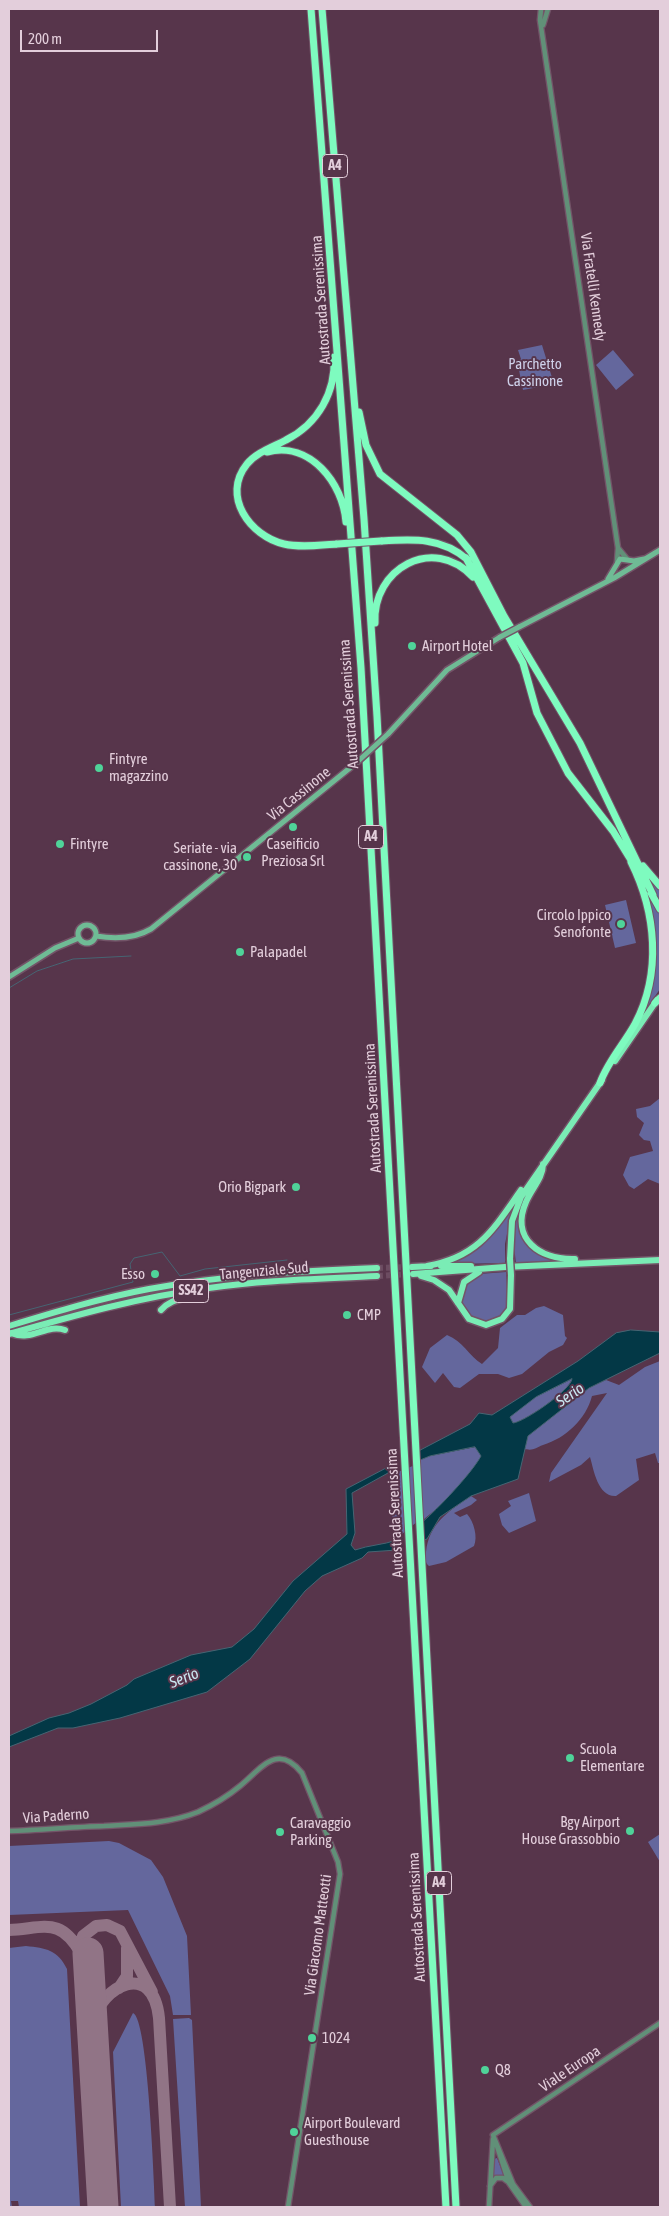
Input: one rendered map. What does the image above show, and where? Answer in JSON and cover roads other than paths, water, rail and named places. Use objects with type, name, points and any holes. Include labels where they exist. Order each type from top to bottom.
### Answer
[{"type":"highway","name":"Autostrada Serenissima","points":[[311,9],[361,668],[406,1445],[446,2207]]},
{"type":"highway","name":"Autostrada Serenissima","points":[[322,9],[348,322],[377,716],[456,2207]]},
{"type":"highway","points":[[329,229],[327,251],[334,374],[329,395],[314,418],[304,429],[259,454],[243,470],[238,486],[238,504],[250,525],[270,540],[286,545],[418,539],[434,541],[447,546],[466,558],[580,743],[660,909]]},
{"type":"highway","points":[[348,322],[354,353],[362,430],[370,456],[380,474],[393,486],[434,515],[464,542],[476,560],[487,590],[523,663],[537,713],[568,773],[613,831],[653,895]]},
{"type":"highway","points":[[259,454],[287,450],[306,456],[325,472],[339,492],[346,518],[361,668]]},
{"type":"highway","points":[[377,716],[380,704],[375,616],[378,595],[391,575],[410,562],[423,558],[443,559],[463,568],[487,590]]},
{"type":"highway","points":[[626,840],[650,877],[660,886]]},
{"type":"highway","points":[[600,1082],[606,1067],[639,1015],[651,972],[653,940],[650,916],[642,886],[628,855]]},
{"type":"highway","points":[[412,1270],[441,1283],[449,1290],[465,1315],[473,1322],[486,1325],[497,1322],[510,1309],[512,1275],[510,1232],[516,1210],[543,1164],[658,999]]},
{"type":"highway","points":[[543,1164],[543,1173],[522,1212],[523,1229],[530,1244],[540,1252],[555,1258],[613,1262]]},
{"type":"highway","points":[[412,1270],[455,1260],[480,1244],[502,1218],[536,1168],[543,1164]]},
{"type":"highway","points":[[412,1270],[660,1260]]},
{"type":"highway","points":[[426,1266],[505,1267]]},
{"type":"highway","points":[[458,1303],[460,1291],[469,1277],[480,1272],[505,1267]]},
{"type":"highway","name":"Tangenziale Sud","points":[[9,1326],[109,1298],[184,1283],[258,1275],[377,1268]]},
{"type":"highway","name":"Tangenziale Sud","points":[[10,1334],[101,1307],[208,1288],[256,1282],[377,1276]]},
{"type":"highway","points":[[161,1310],[171,1301],[193,1297],[208,1288]]},
{"type":"highway","points":[[10,1334],[24,1337],[54,1328],[65,1330]]},
{"type":"main road","name":"Via Cassinone","points":[[96,936],[110,938],[126,937],[151,929],[356,763],[388,734],[447,670],[500,637],[608,580],[660,550]]},
{"type":"main road","name":"Via Cassinone","points":[[617,562],[621,558],[645,559]]},
{"type":"main road","points":[[617,562],[619,569],[626,570],[630,564],[627,559]]},
{"type":"main road","points":[[608,580],[617,562]]},
{"type":"main road","name":"Via Cassinone","points":[[79,938],[80,930],[86,925],[94,928],[96,936]]},
{"type":"main road","name":"Via Cassinone","points":[[79,938],[83,942],[89,943],[96,936]]},
{"type":"main road","name":"Via Cassinone","points":[[9,977],[55,948],[79,938]]},
{"type":"street","name":"Via Fratelli Kennedy","points":[[541,9],[540,20],[543,29],[618,548],[617,562]]},
{"type":"street","name":"Via Fratelli Kennedy","points":[[543,29],[548,9]]},
{"type":"street","points":[[618,548],[627,559]]},
{"type":"street","name":"Via Giacomo Matteotti","points":[[105,1826],[158,1822],[199,1811],[230,1794],[261,1765],[271,1760],[281,1759],[292,1763],[302,1773],[338,1862],[340,1874],[288,2207]]},
{"type":"street","name":"Via Paderno","points":[[9,1832],[105,1826]]},
{"type":"street","name":"Viale Europa","points":[[494,2134],[660,2023]]},
{"type":"street","points":[[494,2134],[509,2183]]},
{"type":"street","points":[[489,2207],[494,2134]]},
{"type":"street","points":[[494,2134],[513,2184],[528,2207]]},
{"type":"street","points":[[490,2187],[494,2180],[500,2177],[509,2183],[528,2207]]},
{"type":"water","name":"Serio","points":[[631,1330],[660,1332],[660,1353],[589,1388],[528,1436],[518,1479],[471,1496],[440,1517],[427,1539],[397,1550],[368,1552],[362,1558],[322,1576],[305,1591],[250,1659],[207,1692],[120,1718],[73,1728],[58,1728],[9,1747],[9,1736],[49,1718],[69,1713],[91,1704],[127,1685],[134,1679],[191,1655],[232,1647],[254,1629],[293,1581],[347,1534],[346,1489],[470,1424],[479,1413],[492,1415],[578,1361],[616,1333]],"holes":[[[572,1379],[570,1384],[546,1405],[513,1423],[510,1417],[536,1397]],[[475,1447],[481,1456],[475,1465],[443,1502],[417,1527],[397,1540],[355,1550],[351,1545],[355,1533],[352,1493],[388,1473],[430,1456]]]},
{"type":"waterway","points":[[9,988],[37,971],[73,959],[131,956]]},
{"type":"waterway","points":[[9,1315],[133,1282],[130,1264],[134,1258],[162,1252],[180,1276],[205,1269],[287,1260]]},
{"type":"tunnel","points":[[377,1268],[410,1267]]},
{"type":"tunnel","points":[[377,1276],[411,1274]]},
{"type":"place","name":"Airport Hotel","points":[[412,646]]},
{"type":"place","name":"Fintyre magazzino","points":[[99,768]]},
{"type":"place","name":"Caseificio Preziosa Srl","points":[[293,827]]},
{"type":"place","name":"Fintyre","points":[[60,844]]},
{"type":"place","name":"Seriate - via cassinone, 30","points":[[247,857]]},
{"type":"place","name":"Circolo Ippico Senofonte","points":[[621,924]]},
{"type":"place","name":"Palapadel","points":[[240,952]]},
{"type":"place","name":"Orio Bigpark","points":[[296,1187]]},
{"type":"place","name":"Esso","points":[[155,1274]]},
{"type":"place","name":"CMP","points":[[347,1315]]},
{"type":"place","name":"Scuola Elementare","points":[[570,1758]]},
{"type":"place","name":"Bgy Airport House Grassobbio","points":[[630,1831]]},
{"type":"place","name":"Caravaggio Parking","points":[[280,1832]]},
{"type":"place","name":"1024","points":[[312,2038]]},
{"type":"place","name":"Q8","points":[[485,2070]]},
{"type":"place","name":"Airport Boulevard Guesthouse","points":[[294,2132]]},
{"type":"park label","name":"Parchetto Cassinone","points":[[535,372]]}]
